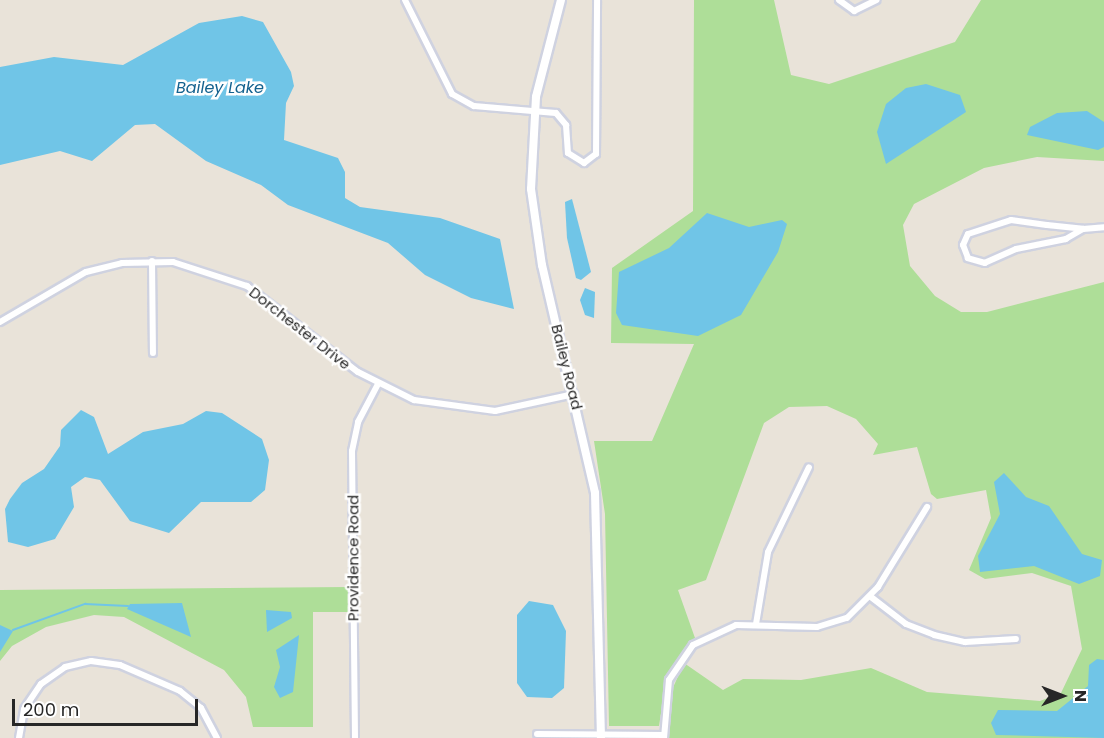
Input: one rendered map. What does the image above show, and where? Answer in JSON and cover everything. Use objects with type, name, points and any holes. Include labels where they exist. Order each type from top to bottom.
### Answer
[{"type":"main road","name":"Bailey Road","points":[[561,0],[534,109],[534,218],[596,508],[601,737]]},
{"type":"street","points":[[405,0],[452,94],[480,107],[534,109],[562,118],[568,153],[588,163],[596,154],[597,0]]},
{"type":"street","points":[[839,0],[854,11],[877,0]]},
{"type":"street","points":[[1083,229],[1066,239],[1016,249],[985,263],[973,262],[963,252],[968,234],[999,221],[1083,229],[1104,227]]},
{"type":"street","points":[[152,261],[153,353]]},
{"type":"street","name":"Dorchester Drive","points":[[0,322],[86,272],[152,261],[187,264],[237,281],[378,384],[424,403],[473,411],[520,408],[573,394]]},
{"type":"street","name":"Providence Road","points":[[355,738],[352,451],[358,422],[378,384]]},
{"type":"street","points":[[756,624],[768,552],[809,467]]},
{"type":"street","points":[[537,734],[601,737],[664,736],[665,694],[686,651],[717,630],[756,624],[829,625],[871,597],[927,507]]},
{"type":"street","points":[[871,597],[906,624],[934,635],[964,642],[1016,639]]},
{"type":"street","points":[[19,738],[24,709],[40,684],[65,667],[99,661],[180,691],[201,708],[217,738]]},
{"type":"green space","points":[[694,0],[774,0],[791,75],[829,84],[955,42],[981,0],[1104,0],[1104,161],[1037,157],[984,168],[914,204],[903,225],[910,266],[935,296],[961,312],[987,312],[1104,282],[1104,738],[669,738],[671,692],[684,663],[723,690],[743,679],[801,680],[871,668],[927,692],[1040,701],[1061,693],[1082,649],[1071,586],[1032,573],[985,579],[969,570],[991,518],[986,490],[937,499],[931,494],[917,447],[873,455],[878,444],[856,419],[827,406],[789,407],[764,423],[706,580],[678,590],[695,638],[667,674],[659,726],[609,726],[605,514],[594,441],[652,441],[694,344],[611,343],[612,268],[693,211]]},
{"type":"green space","points":[[349,587],[350,612],[313,612],[313,727],[253,727],[246,697],[224,670],[124,617],[94,615],[46,627],[12,646],[0,661],[0,590]]},
{"type":"water","name":"Bailey Lake","points":[[242,16],[263,22],[291,72],[294,86],[286,103],[284,140],[338,158],[345,172],[345,198],[360,207],[440,218],[500,239],[514,309],[471,298],[425,275],[388,243],[288,205],[261,185],[206,161],[155,124],[135,125],[92,161],[60,151],[0,165],[0,67],[54,57],[123,65],[199,23]]},
{"type":"water","points":[[926,84],[960,95],[966,112],[886,164],[877,132],[886,104],[906,88]]},
{"type":"water","points":[[1087,111],[1104,122],[1104,147],[1098,150],[1027,135],[1030,127],[1057,113]]},
{"type":"water","points":[[572,199],[591,272],[581,280],[576,278],[567,238],[565,202]]},
{"type":"water","points":[[707,213],[749,227],[782,220],[787,224],[778,252],[741,315],[698,336],[622,325],[616,313],[619,272],[669,248]]},
{"type":"water","points":[[585,288],[595,292],[594,318],[585,315],[580,300]]},
{"type":"water","points":[[81,410],[94,417],[108,454],[143,432],[183,424],[206,411],[222,413],[262,439],[269,460],[265,490],[251,502],[201,502],[169,533],[130,521],[100,480],[85,477],[71,487],[74,507],[55,539],[28,547],[8,542],[5,509],[10,499],[22,483],[44,469],[60,446],[61,430]]},
{"type":"water","points":[[1004,473],[1026,497],[1049,506],[1082,554],[1102,560],[1100,576],[1079,584],[1034,566],[980,572],[978,556],[1000,514],[994,482]]},
{"type":"water","points":[[529,601],[553,605],[566,631],[564,688],[552,698],[527,697],[517,683],[517,615]]},
{"type":"water","points":[[182,603],[191,637],[127,609],[130,604]]},
{"type":"water","points":[[266,610],[291,612],[292,618],[267,632]]},
{"type":"water","points":[[0,625],[13,631],[0,652]]},
{"type":"water","points":[[299,635],[293,692],[280,698],[274,687],[280,667],[276,650]]},
{"type":"water","points":[[1097,659],[1104,660],[1104,738],[996,735],[991,723],[998,710],[1057,711],[1088,686],[1089,665]]},
{"type":"waterway","points":[[13,630],[85,604],[128,606]]}]
